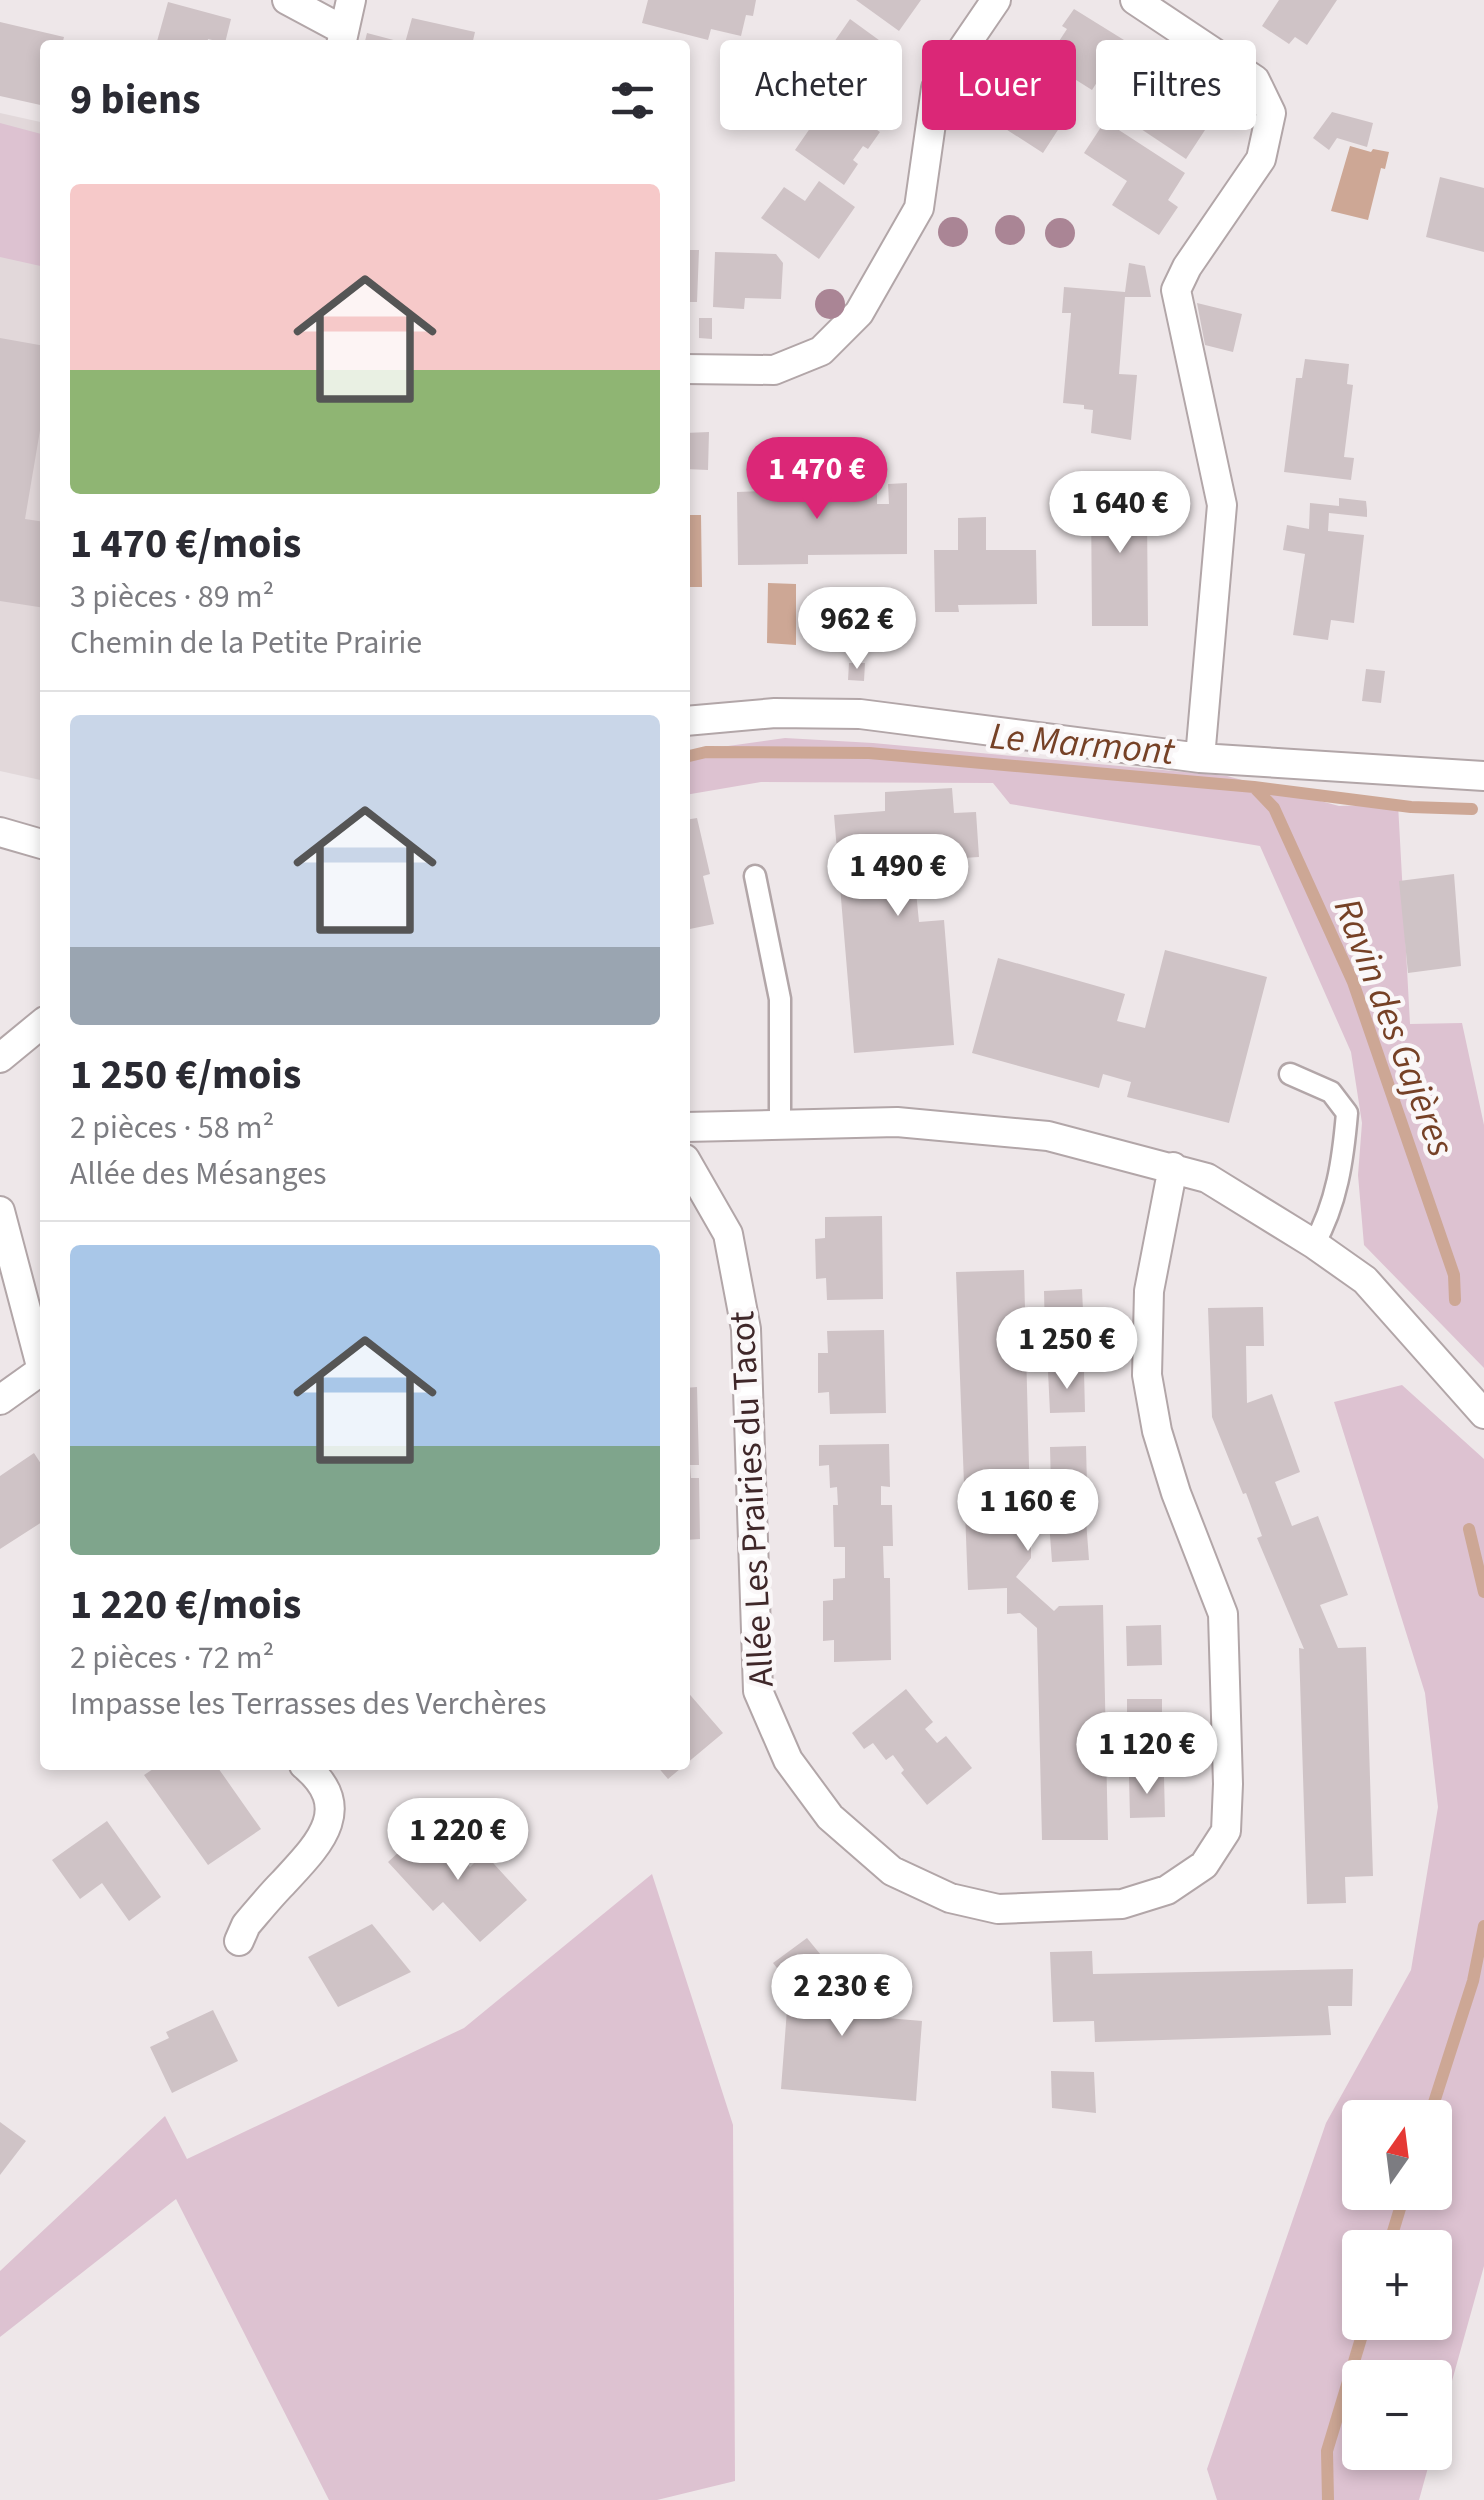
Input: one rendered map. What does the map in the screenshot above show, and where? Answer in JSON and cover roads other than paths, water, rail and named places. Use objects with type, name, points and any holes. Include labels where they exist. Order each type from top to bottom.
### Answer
[{"type":"street","points":[[287,0],[342,38],[351,0]]},
{"type":"street","points":[[690,368],[774,370],[820,351],[859,313],[919,208],[936,88],[996,0]]},
{"type":"street","points":[[1134,0],[1255,80],[1271,113],[1261,159],[1187,267],[1176,290],[1222,505],[1200,758]]},
{"type":"street","points":[[690,721],[775,713],[860,714],[1200,758],[1484,776]]},
{"type":"street","points":[[0,832],[40,844]]},
{"type":"street","points":[[0,1058],[40,1024]]},
{"type":"street","points":[[690,1127],[896,1122],[1048,1136],[1207,1178],[1364,1280],[1484,1414]]},
{"type":"street","name":"Allée Les Prairies du Tacot","points":[[690,1169],[728,1234],[746,1329],[758,1691],[788,1760],[830,1818],[892,1871],[950,1898],[998,1910],[1122,1904],[1167,1890],[1204,1865],[1226,1831],[1223,1614],[1156,1432],[1148,1376],[1150,1291],[1173,1167]]},
{"type":"street","points":[[0,1211],[40,1361]]},
{"type":"street","points":[[0,1400],[40,1374]]},
{"type":"street","points":[[239,1941],[246,1925],[322,1840],[329,1796],[310,1770]]},
{"type":"lane","points":[[755,876],[780,999],[780,1125]]},
{"type":"lane","points":[[1290,1074],[1331,1092],[1347,1113],[1343,1162],[1329,1218],[1314,1244]]},
{"type":"waterway","name":"Le Marmont","points":[[690,756],[706,752],[869,753],[1254,787],[1411,807],[1472,809]]},
{"type":"waterway","name":"Ravin des Gajères","points":[[1254,787],[1274,808],[1353,982],[1454,1275],[1455,1300]]},
{"type":"waterway","name":"Ravin des Gajères","points":[[1469,1529],[1484,1592]]},
{"type":"waterway","name":"Ravin des Gajères","points":[[1435,2100],[1473,1981],[1484,1926]]},
{"type":"waterway","name":"Ravin des Gajères","points":[[1393,2230],[1400,2210]]},
{"type":"waterway","name":"Ravin des Gajères","points":[[1328,2500],[1327,2451],[1361,2340]]}]
